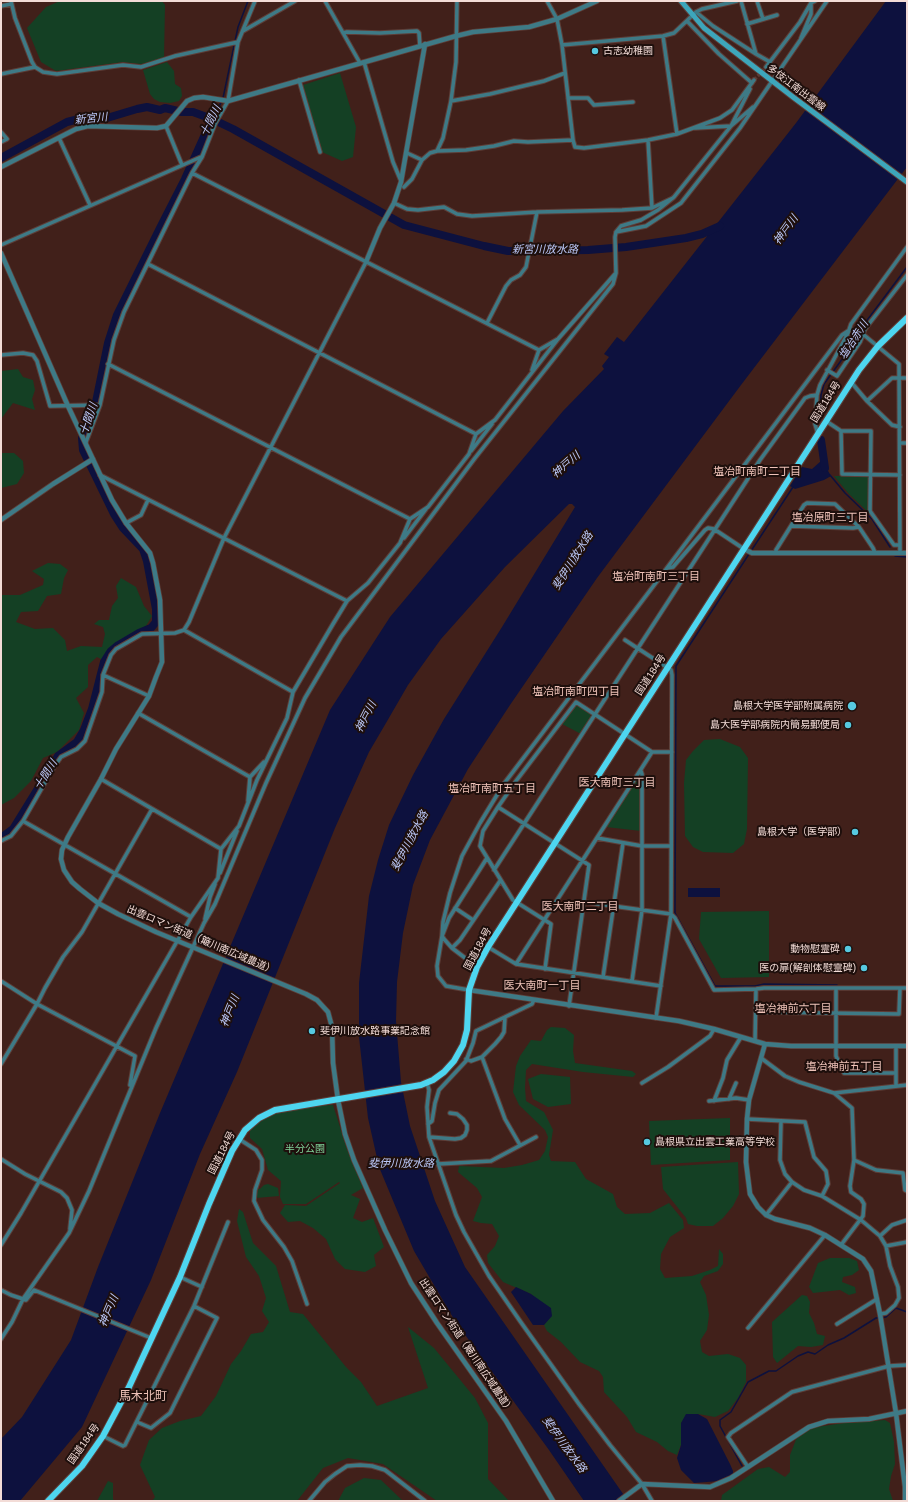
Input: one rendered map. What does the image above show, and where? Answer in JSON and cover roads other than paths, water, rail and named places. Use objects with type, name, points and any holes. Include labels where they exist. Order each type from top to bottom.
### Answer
[{"type":"highway","name":"国道184号","points":[[48,1501],[82,1466],[103,1436],[129,1387],[149,1337],[180,1277],[232,1151],[245,1130],[259,1118],[276,1110],[424,1084],[444,1072],[454,1061],[463,1045],[467,1030],[469,990],[477,967],[488,947],[851,382],[878,346],[907,318]]},
{"type":"main road","name":"多伎江南出雲線","points":[[681,1],[694,14],[704,28],[772,82],[907,182]]},
{"type":"street","points":[[86,442],[100,405],[114,340],[124,312],[192,173],[202,157],[215,124],[228,101],[238,42],[256,1]]},
{"type":"street","points":[[242,32],[296,1]]},
{"type":"street","points":[[325,1],[343,33],[362,62],[393,162],[401,182]]},
{"type":"street","points":[[437,151],[443,138],[451,101],[456,62],[457,1]]},
{"type":"street","points":[[547,1],[557,19],[562,45],[575,147],[584,148],[648,140],[677,134],[720,118],[732,110],[754,80],[731,126]]},
{"type":"street","points":[[1,167],[76,129],[88,126],[157,128],[166,126],[191,99],[198,97],[228,101],[456,36],[473,32],[530,27],[557,19],[597,1]]},
{"type":"street","points":[[562,45],[663,36],[674,33],[694,14],[702,9],[736,1]]},
{"type":"street","points":[[741,1],[756,54]]},
{"type":"street","points":[[757,1],[762,19]]},
{"type":"street","points":[[616,232],[646,226],[681,203],[740,128],[827,1]]},
{"type":"street","points":[[1,6],[11,2],[15,18],[32,62],[43,72],[57,74],[123,64],[141,67],[175,56],[238,42]]},
{"type":"street","points":[[799,43],[811,14],[812,2]]},
{"type":"street","points":[[766,67],[800,22],[812,2]]},
{"type":"street","points":[[694,14],[770,62]]},
{"type":"street","points":[[748,24],[777,15]]},
{"type":"street","points":[[687,21],[719,54],[752,83]]},
{"type":"street","points":[[343,33],[417,32],[419,34],[420,46]]},
{"type":"street","points":[[663,36],[677,134]]},
{"type":"street","points":[[184,630],[189,622],[224,538],[366,262],[384,221],[393,205],[401,182],[407,153],[425,44]]},
{"type":"street","points":[[1,74],[35,66]]},
{"type":"street","points":[[451,101],[490,94],[544,81],[565,74]]},
{"type":"street","points":[[299,80],[320,152]]},
{"type":"street","points":[[568,98],[588,98],[594,105],[633,102]]},
{"type":"street","points":[[1,1339],[12,1322],[23,1299],[69,1232],[89,1191],[172,992],[194,948],[204,923],[215,904],[266,783],[305,698],[341,637],[475,458],[613,284],[616,273],[614,237],[616,232],[621,226],[641,220],[658,210],[674,197],[731,126],[758,102]]},
{"type":"street","points":[[166,126],[182,165]]},
{"type":"street","points":[[691,128],[731,126]]},
{"type":"street","points":[[1,132],[7,139],[1,142]]},
{"type":"street","points":[[59,138],[90,205]]},
{"type":"street","points":[[404,187],[412,179],[422,160],[430,153],[437,151],[466,150],[494,146],[514,141],[528,142],[573,140]]},
{"type":"street","points":[[648,140],[652,208]]},
{"type":"street","points":[[407,153],[422,160]]},
{"type":"street","points":[[1,245],[202,157]]},
{"type":"street","points":[[192,173],[539,350]]},
{"type":"street","points":[[393,205],[418,210],[444,207],[457,214],[472,216],[652,208],[674,197]]},
{"type":"street","points":[[487,323],[506,286],[520,275],[526,267],[537,212]]},
{"type":"street","points":[[818,434],[815,424],[817,395],[820,385],[829,371],[851,324],[907,246]]},
{"type":"street","name":"出雲ロマン街道（簸川南広域農道）","points":[[1,253],[68,406],[112,500],[126,523],[150,553],[160,600],[162,662],[149,696],[116,749],[101,779],[64,844],[61,858],[67,876],[76,886],[118,914],[177,941],[290,987],[317,1000],[328,1012],[332,1027],[333,1063],[338,1100],[345,1134],[354,1160],[385,1230],[411,1283],[506,1421],[553,1501]]},
{"type":"street","points":[[148,264],[476,434]]},
{"type":"street","points":[[204,923],[210,897],[267,759],[287,718],[293,692],[347,601],[368,584],[558,339],[616,273]]},
{"type":"street","points":[[829,371],[837,376],[864,335],[865,329],[907,275]]},
{"type":"street","points":[[848,331],[842,335],[503,785],[462,856],[442,922],[442,936],[437,966],[438,976],[446,986],[569,1006],[679,1021],[714,1029],[765,1044],[791,1046],[907,1046]]},
{"type":"street","points":[[864,335],[899,364],[900,554]]},
{"type":"street","points":[[530,375],[539,350],[558,339]]},
{"type":"street","points":[[1,355],[23,353],[34,355],[50,406],[100,405]]},
{"type":"street","points":[[108,364],[271,446],[410,519]]},
{"type":"street","points":[[867,401],[892,378],[907,378]]},
{"type":"street","points":[[851,382],[867,401],[892,425],[900,426]]},
{"type":"street","points":[[494,870],[760,460],[802,402],[810,396],[817,395]]},
{"type":"street","points":[[469,454],[476,434],[495,420]]},
{"type":"street","points":[[826,421],[841,431],[871,431],[870,511],[894,545],[899,545]]},
{"type":"street","points":[[841,431],[842,474],[900,475]]},
{"type":"street","points":[[900,443],[907,443]]},
{"type":"street","points":[[1,520],[93,458]]},
{"type":"street","points":[[100,475],[347,601]]},
{"type":"street","points":[[126,523],[141,515],[148,500]]},
{"type":"street","points":[[776,553],[776,550],[804,505],[807,503],[836,504],[859,527],[875,553]]},
{"type":"street","points":[[400,543],[410,519],[428,507]]},
{"type":"street","points":[[791,526],[859,527]]},
{"type":"street","points":[[667,568],[673,567],[708,528],[714,530],[752,553],[907,553]]},
{"type":"street","points":[[1,841],[11,836],[23,821],[54,766],[61,757],[77,749],[85,741],[102,692],[103,675],[116,648],[142,634],[184,630],[293,692]]},
{"type":"street","points":[[625,640],[671,670],[672,675],[671,914],[656,1018]]},
{"type":"street","points":[[103,675],[149,696]]},
{"type":"street","points":[[545,969],[551,924],[513,900],[480,846],[483,831],[498,807],[576,702],[652,752],[672,752]]},
{"type":"street","points":[[138,713],[250,777]]},
{"type":"street","points":[[516,964],[652,752]]},
{"type":"street","points":[[247,807],[250,777],[267,759]]},
{"type":"street","points":[[632,981],[642,910],[641,771]]},
{"type":"street","points":[[101,779],[222,849]]},
{"type":"street","points":[[498,807],[589,865],[569,1006]]},
{"type":"street","points":[[1,1064],[63,957],[82,932],[152,809]]},
{"type":"street","points":[[23,821],[191,917]]},
{"type":"street","points":[[1,1245],[39,1182],[191,917],[218,878],[222,849],[239,826]]},
{"type":"street","points":[[597,838],[642,846],[671,846]]},
{"type":"street","points":[[603,977],[623,843]]},
{"type":"street","points":[[442,936],[449,918],[487,858]]},
{"type":"street","points":[[452,948],[460,940],[500,881]]},
{"type":"street","points":[[584,902],[671,914],[675,918],[714,990],[756,990],[764,988],[907,988]]},
{"type":"street","points":[[455,908],[473,920]]},
{"type":"street","points":[[442,936],[452,948],[477,967]]},
{"type":"street","points":[[488,947],[516,964],[661,986]]},
{"type":"street","points":[[1,981],[37,1004],[135,1056],[129,1092]]},
{"type":"street","points":[[756,1012],[899,1014],[900,988]]},
{"type":"street","points":[[836,989],[836,1056],[844,1073],[896,1073]]},
{"type":"street","points":[[755,1041],[756,990]]},
{"type":"street","points":[[428,1124],[432,1120],[439,1090],[466,1059],[473,1043],[476,1030],[532,1004],[534,1000]]},
{"type":"street","points":[[466,1059],[471,1061],[482,1056],[501,1037],[504,1032],[505,1017]]},
{"type":"street","points":[[642,1083],[668,1067],[710,1036],[714,1029]]},
{"type":"street","points":[[714,1101],[724,1078],[727,1060],[741,1038]]},
{"type":"street","points":[[765,1044],[749,1100],[747,1119],[746,1162],[750,1194],[758,1207],[766,1215],[775,1219],[810,1228],[825,1235],[864,1259],[871,1271],[880,1314],[896,1413],[905,1501]]},
{"type":"street","points":[[896,1046],[896,1086]]},
{"type":"street","points":[[482,1056],[505,1119],[520,1145]]},
{"type":"street","points":[[761,1058],[785,1076],[834,1093],[852,1108],[854,1160],[850,1186],[851,1192],[861,1199],[864,1204],[863,1216],[861,1220],[841,1245]]},
{"type":"street","points":[[729,1099],[736,1083]]},
{"type":"street","points":[[424,1084],[429,1090],[427,1107],[430,1137],[456,1215],[464,1232],[489,1276],[579,1404],[642,1484],[652,1501]]},
{"type":"street","points":[[834,1093],[907,1085]]},
{"type":"street","points":[[709,1101],[736,1098],[749,1100]]},
{"type":"street","points":[[430,1137],[455,1139],[461,1138],[465,1134],[467,1130],[463,1119],[457,1114],[450,1113]]},
{"type":"street","points":[[747,1119],[805,1122],[814,1157],[826,1171],[828,1184],[822,1196]]},
{"type":"street","points":[[781,1121],[780,1160],[785,1174],[792,1182],[804,1190],[822,1196],[861,1220],[880,1236],[886,1246],[890,1266],[898,1287],[899,1298],[895,1305],[886,1313],[880,1314]]},
{"type":"street","points":[[438,1164],[491,1161],[536,1137]]},
{"type":"street","points":[[239,1140],[256,1150],[262,1160],[262,1170],[255,1190],[254,1201],[263,1220],[284,1247],[292,1261],[307,1304]]},
{"type":"street","points":[[1,1159],[39,1182],[61,1192],[67,1198],[72,1210],[69,1232]]},
{"type":"street","points":[[854,1160],[876,1170],[903,1173],[905,1190],[907,1191]]},
{"type":"street","points":[[766,1215],[792,1182]]},
{"type":"street","points":[[880,1236],[892,1225],[907,1220]]},
{"type":"street","points":[[103,1436],[123,1446],[137,1422],[194,1306],[228,1222]]},
{"type":"street","points":[[748,1328],[825,1235]]},
{"type":"street","points":[[886,1246],[907,1242]]},
{"type":"street","points":[[180,1277],[202,1286]]},
{"type":"street","points":[[1,1290],[10,1295],[26,1300],[34,1290],[149,1337]]},
{"type":"street","points":[[837,1324],[877,1299]]},
{"type":"street","points":[[137,1422],[150,1428],[170,1413],[216,1318],[194,1306]]},
{"type":"street","points":[[748,1467],[728,1437],[731,1433],[792,1392],[889,1366],[907,1366]]},
{"type":"street","points":[[619,1501],[642,1484],[710,1487],[732,1478],[809,1426],[828,1422],[870,1419],[907,1411]]},
{"type":"street","points":[[309,1501],[325,1482],[335,1474],[347,1466],[360,1465],[372,1466],[384,1470],[425,1501]]},
{"type":"water","points":[[886,1],[907,1],[907,167],[741,385],[597,578],[510,705],[468,769],[430,840],[413,885],[403,933],[397,982],[396,1021],[401,1082],[410,1126],[435,1201],[465,1267],[628,1501],[584,1501],[549,1450],[455,1321],[414,1251],[379,1167],[368,1118],[359,1037],[359,983],[369,896],[389,825],[413,775],[444,719],[575,507],[572,504],[569,504],[505,567],[441,639],[408,685],[369,752],[335,828],[237,1072],[200,1154],[151,1280],[82,1427],[20,1501],[1,1501],[1,1439],[22,1417],[71,1340],[98,1267],[160,1113],[330,710],[390,617],[563,411],[604,369],[602,366],[609,357],[604,354],[617,337],[624,342],[796,123]]},
{"type":"water","points":[[825,459],[827,469],[831,476],[824,480],[795,489],[790,486],[802,467],[812,469]]},
{"type":"water","points":[[688,888],[720,888],[720,897],[688,897]]},
{"type":"water","points":[[516,1287],[531,1294],[551,1308],[552,1316],[544,1325],[533,1325],[511,1292]]},
{"type":"water","points":[[686,1414],[698,1414],[707,1419],[730,1464],[733,1474],[719,1481],[694,1483],[681,1470],[677,1458],[681,1445],[681,1423]]},
{"type":"waterway","name":"十間川","points":[[223,98],[238,27],[248,1]]},
{"type":"waterway","name":"十間川","points":[[214,120],[221,102]]},
{"type":"waterway","name":"新宮川","points":[[1,158],[67,122],[79,119],[107,118],[147,107],[160,110],[165,108],[182,112],[193,112],[212,119]]},
{"type":"waterway","name":"十間川","points":[[1,838],[13,829],[58,756],[77,742],[84,730],[92,709],[104,662],[111,651],[139,633],[151,628],[156,622],[156,609],[147,561],[143,549],[123,528],[114,514],[83,450],[82,438],[95,407],[108,343],[117,315],[185,179],[212,119],[233,129],[404,225],[484,246],[508,251],[588,250],[626,247],[686,238],[702,234],[720,226]]},
{"type":"waterway","name":"塩冶赤川","points":[[820,420],[821,395],[824,384],[859,336],[862,327],[907,267]]},
{"type":"waterway","name":"塩冶赤川","points":[[821,440],[825,468]]},
{"type":"waterway","points":[[830,475],[845,493],[872,519],[890,547]]},
{"type":"waterway","points":[[751,551],[793,487]]},
{"type":"waterway","points":[[749,554],[676,666],[675,913],[715,986],[755,986],[764,984],[837,985]]},
{"type":"waterway","points":[[895,556],[907,557]]},
{"type":"waterway","points":[[742,1466],[720,1426],[720,1420],[731,1412],[748,1382],[769,1371],[776,1371],[798,1356],[808,1352],[815,1354],[876,1318],[886,1317],[896,1308],[907,1312]]},
{"type":"tunnel","points":[[754,80],[766,67]]},
{"type":"place","name":"古志幼稚園","points":[[595,51]]},
{"type":"place","name":"島根大学医学部附属病院","points":[[852,706]]},
{"type":"place","name":"島大医学部病院内簡易郵便局","points":[[848,725]]},
{"type":"place","name":"島根大学（医学部）","points":[[855,832]]},
{"type":"place","name":"動物慰霊碑","points":[[848,949]]},
{"type":"place","name":"医の扉(解剖体慰霊碑)","points":[[864,968]]},
{"type":"place","name":"斐伊川放水路事業記念館","points":[[312,1031]]},
{"type":"place","name":"島根県立出雲工業高等学校","points":[[647,1142]]},
{"type":"district","name":"塩冶町南町二丁目","points":[[757,472]]},
{"type":"district","name":"塩冶原町三丁目","points":[[830,518]]},
{"type":"district","name":"塩冶町南町三丁目","points":[[656,577]]},
{"type":"district","name":"塩冶町南町四丁目","points":[[576,692]]},
{"type":"district","name":"医大南町三丁目","points":[[617,783]]},
{"type":"district","name":"塩冶町南町五丁目","points":[[492,789]]},
{"type":"district","name":"医大南町二丁目","points":[[580,907]]},
{"type":"district","name":"医大南町一丁目","points":[[542,986]]},
{"type":"district","name":"塩冶神前六丁目","points":[[793,1009]]},
{"type":"district","name":"塩冶神前五丁目","points":[[844,1067]]},
{"type":"district","name":"馬木北町","points":[[143,1397]]},
{"type":"water label","name":"神戸川","points":[[786,230]]},
{"type":"water label","name":"新宮川放水路","points":[[545,250]]},
{"type":"water label","name":"神戸川","points":[[566,465]]},
{"type":"water label","name":"斐伊川放水路","points":[[573,561]]},
{"type":"water label","name":"神戸川","points":[[366,717]]},
{"type":"water label","name":"斐伊川放水路","points":[[410,841]]},
{"type":"water label","name":"神戸川","points":[[230,1011]]},
{"type":"water label","name":"斐伊川放水路","points":[[401,1164]]},
{"type":"water label","name":"神戸川","points":[[109,1311]]},
{"type":"water label","name":"斐伊川放水路","points":[[564,1445]]},
{"type":"park label","name":"半分公園","points":[[305,1149]]}]
